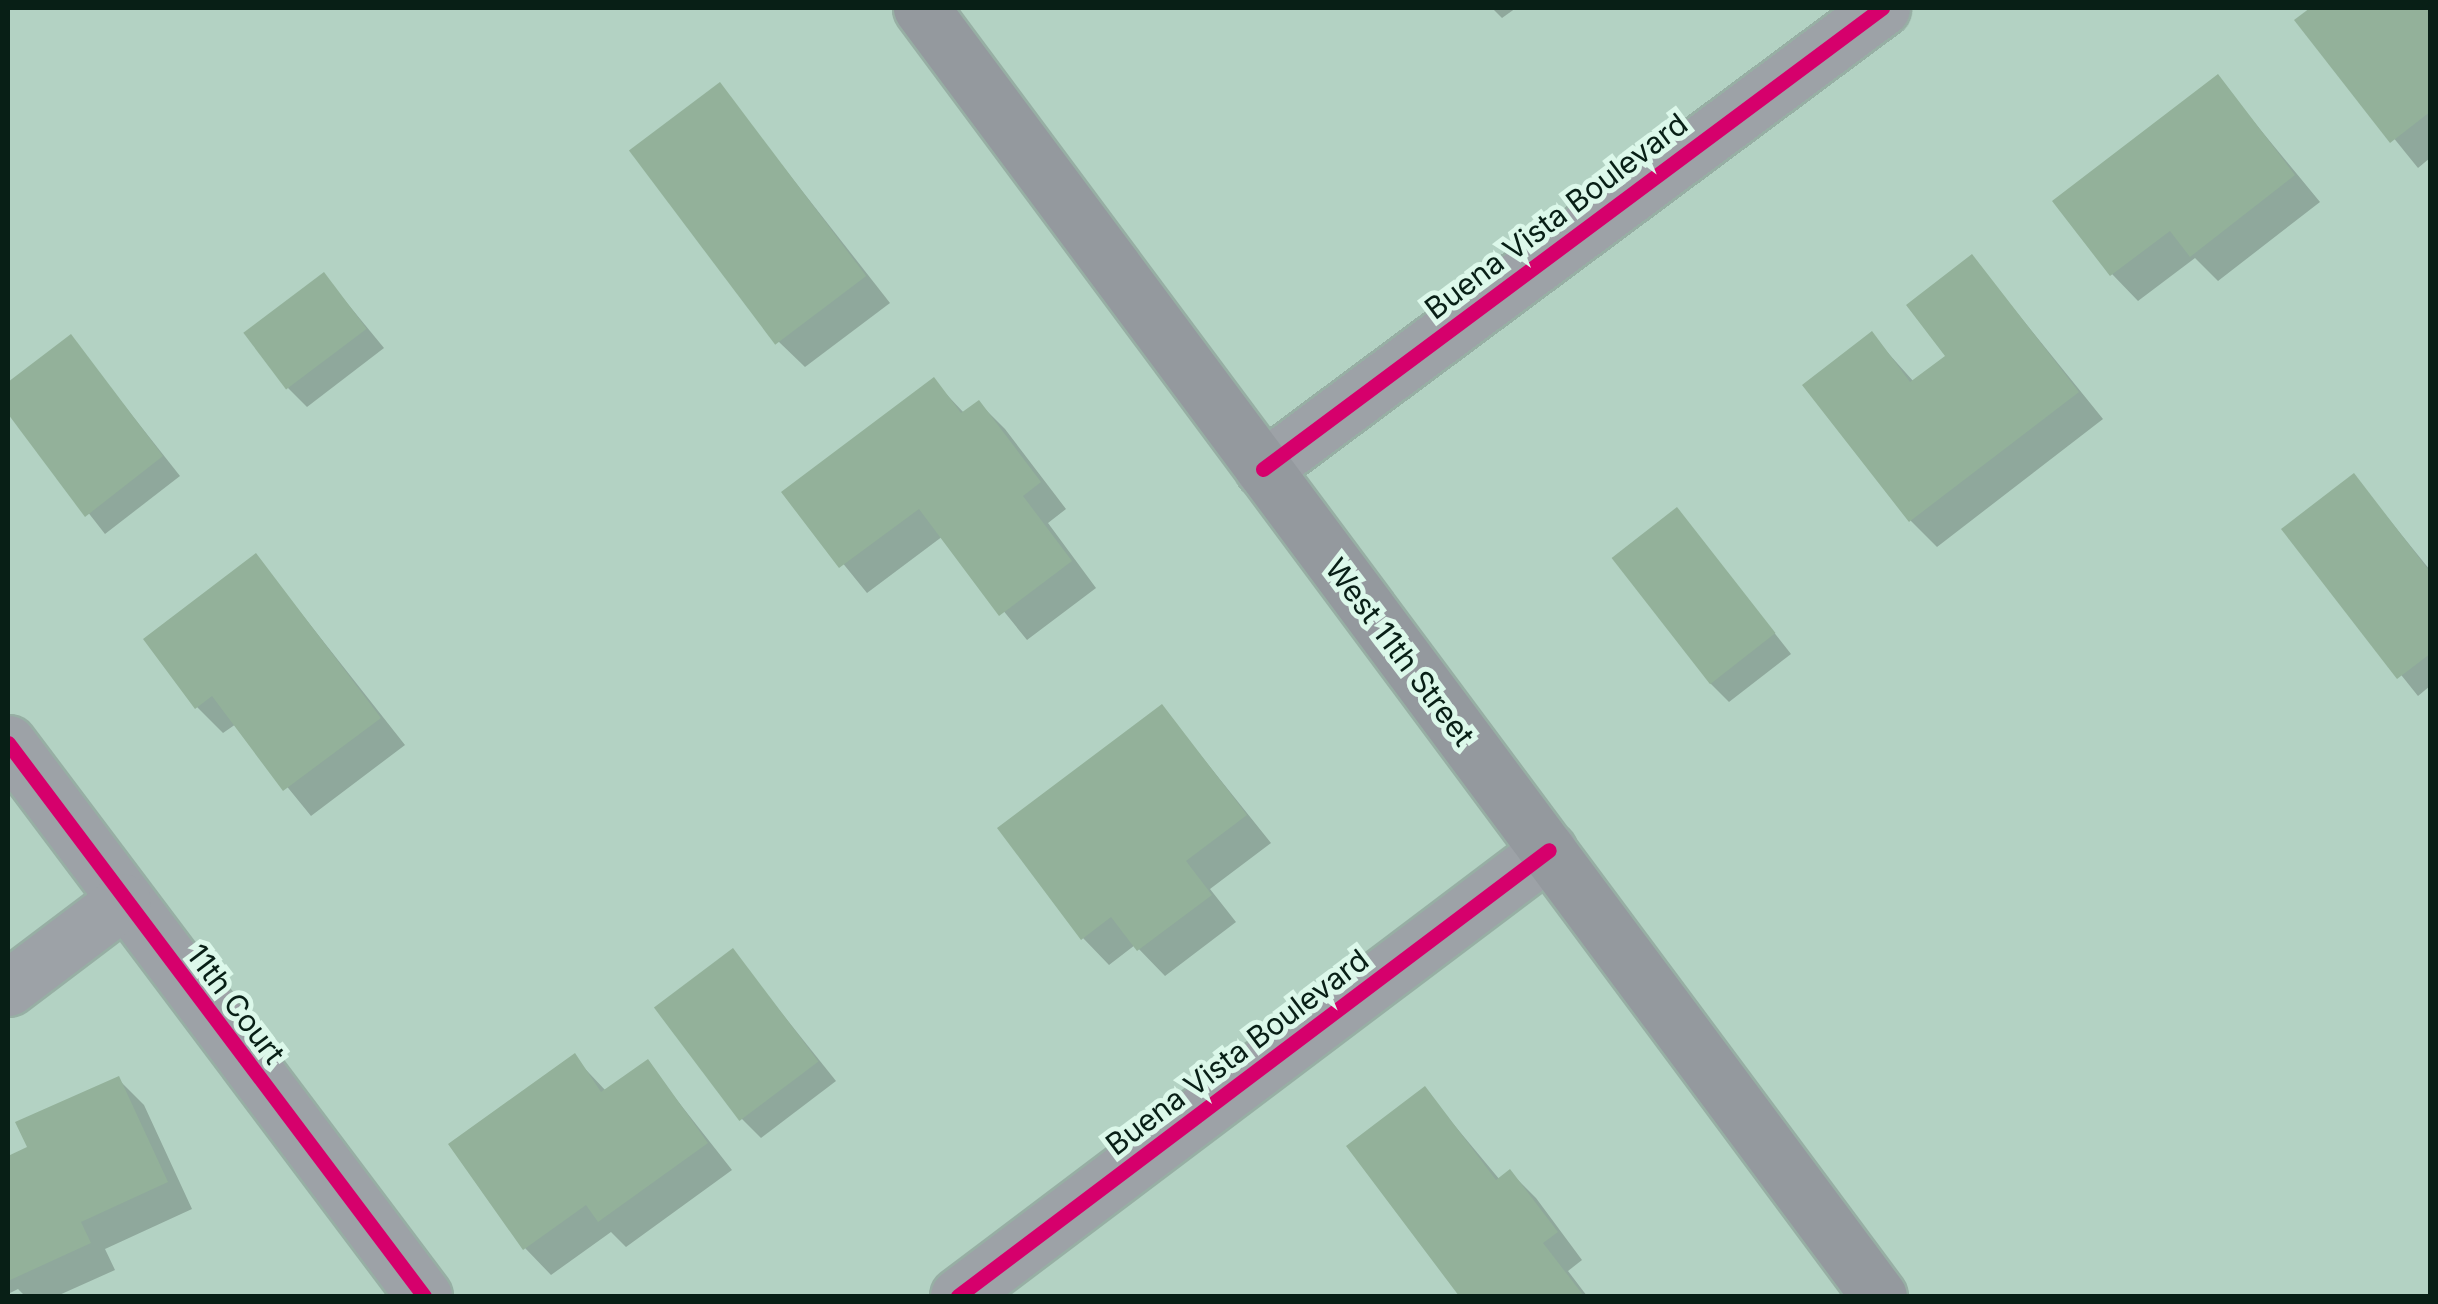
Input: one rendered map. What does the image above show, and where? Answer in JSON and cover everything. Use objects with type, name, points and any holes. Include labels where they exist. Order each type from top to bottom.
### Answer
[{"type":"main road","name":"West 11th Street","points":[[921,8],[1879,1296]]},
{"type":"street","name":"Buena Vista Boulevard","points":[[1263,469],[1882,8]]},
{"type":"street","name":"11th Court","points":[[8,743],[123,901],[424,1296]]},
{"type":"street","name":"Buena Vista Boulevard","points":[[958,1296],[1549,850]]},
{"type":"street","points":[[8,988],[123,901]]},
{"type":"building","points":[[2310,8],[2430,8],[2430,112],[2390,143],[2294,20]]},
{"type":"building","points":[[2218,74],[2295,175],[2190,257],[2170,231],[2110,276],[2052,201]]},
{"type":"building","points":[[720,82],[866,276],[775,345],[629,151]]},
{"type":"building","points":[[1972,254],[2079,392],[1909,522],[1802,385],[1872,331],[1910,382],[1945,356],[1906,305]]},
{"type":"building","points":[[324,272],[367,329],[286,389],[243,333]]},
{"type":"building","points":[[71,334],[163,456],[85,517],[8,414],[8,382]]},
{"type":"building","points":[[934,377],[961,413],[979,400],[1041,482],[1023,496],[1072,561],[999,616],[919,509],[839,568],[781,492]]},
{"type":"building","points":[[2354,473],[2430,572],[2430,654],[2397,679],[2281,529]]},
{"type":"building","points":[[1677,507],[1776,633],[1710,684],[1612,558]]},
{"type":"building","points":[[256,553],[381,718],[283,791],[212,696],[195,709],[143,639]]},
{"type":"building","points":[[1162,704],[1247,815],[1186,861],[1212,895],[1137,951],[1111,917],[1081,940],[997,828]]},
{"type":"building","points":[[733,948],[818,1061],[739,1121],[654,1008]]},
{"type":"building","points":[[575,1053],[601,1092],[648,1059],[708,1143],[598,1222],[586,1205],[523,1250],[448,1144]]},
{"type":"building","points":[[119,1076],[168,1182],[81,1222],[91,1243],[8,1281],[8,1156],[27,1147],[15,1122]]},
{"type":"building","points":[[1425,1086],[1496,1180],[1510,1169],[1558,1232],[1543,1243],[1584,1296],[1459,1296],[1346,1146]]},
{"type":"cycle path","points":[[1263,469],[1882,8]]},
{"type":"cycle path","points":[[8,743],[424,1296]]},
{"type":"cycle path","points":[[958,1296],[1549,850]]}]
